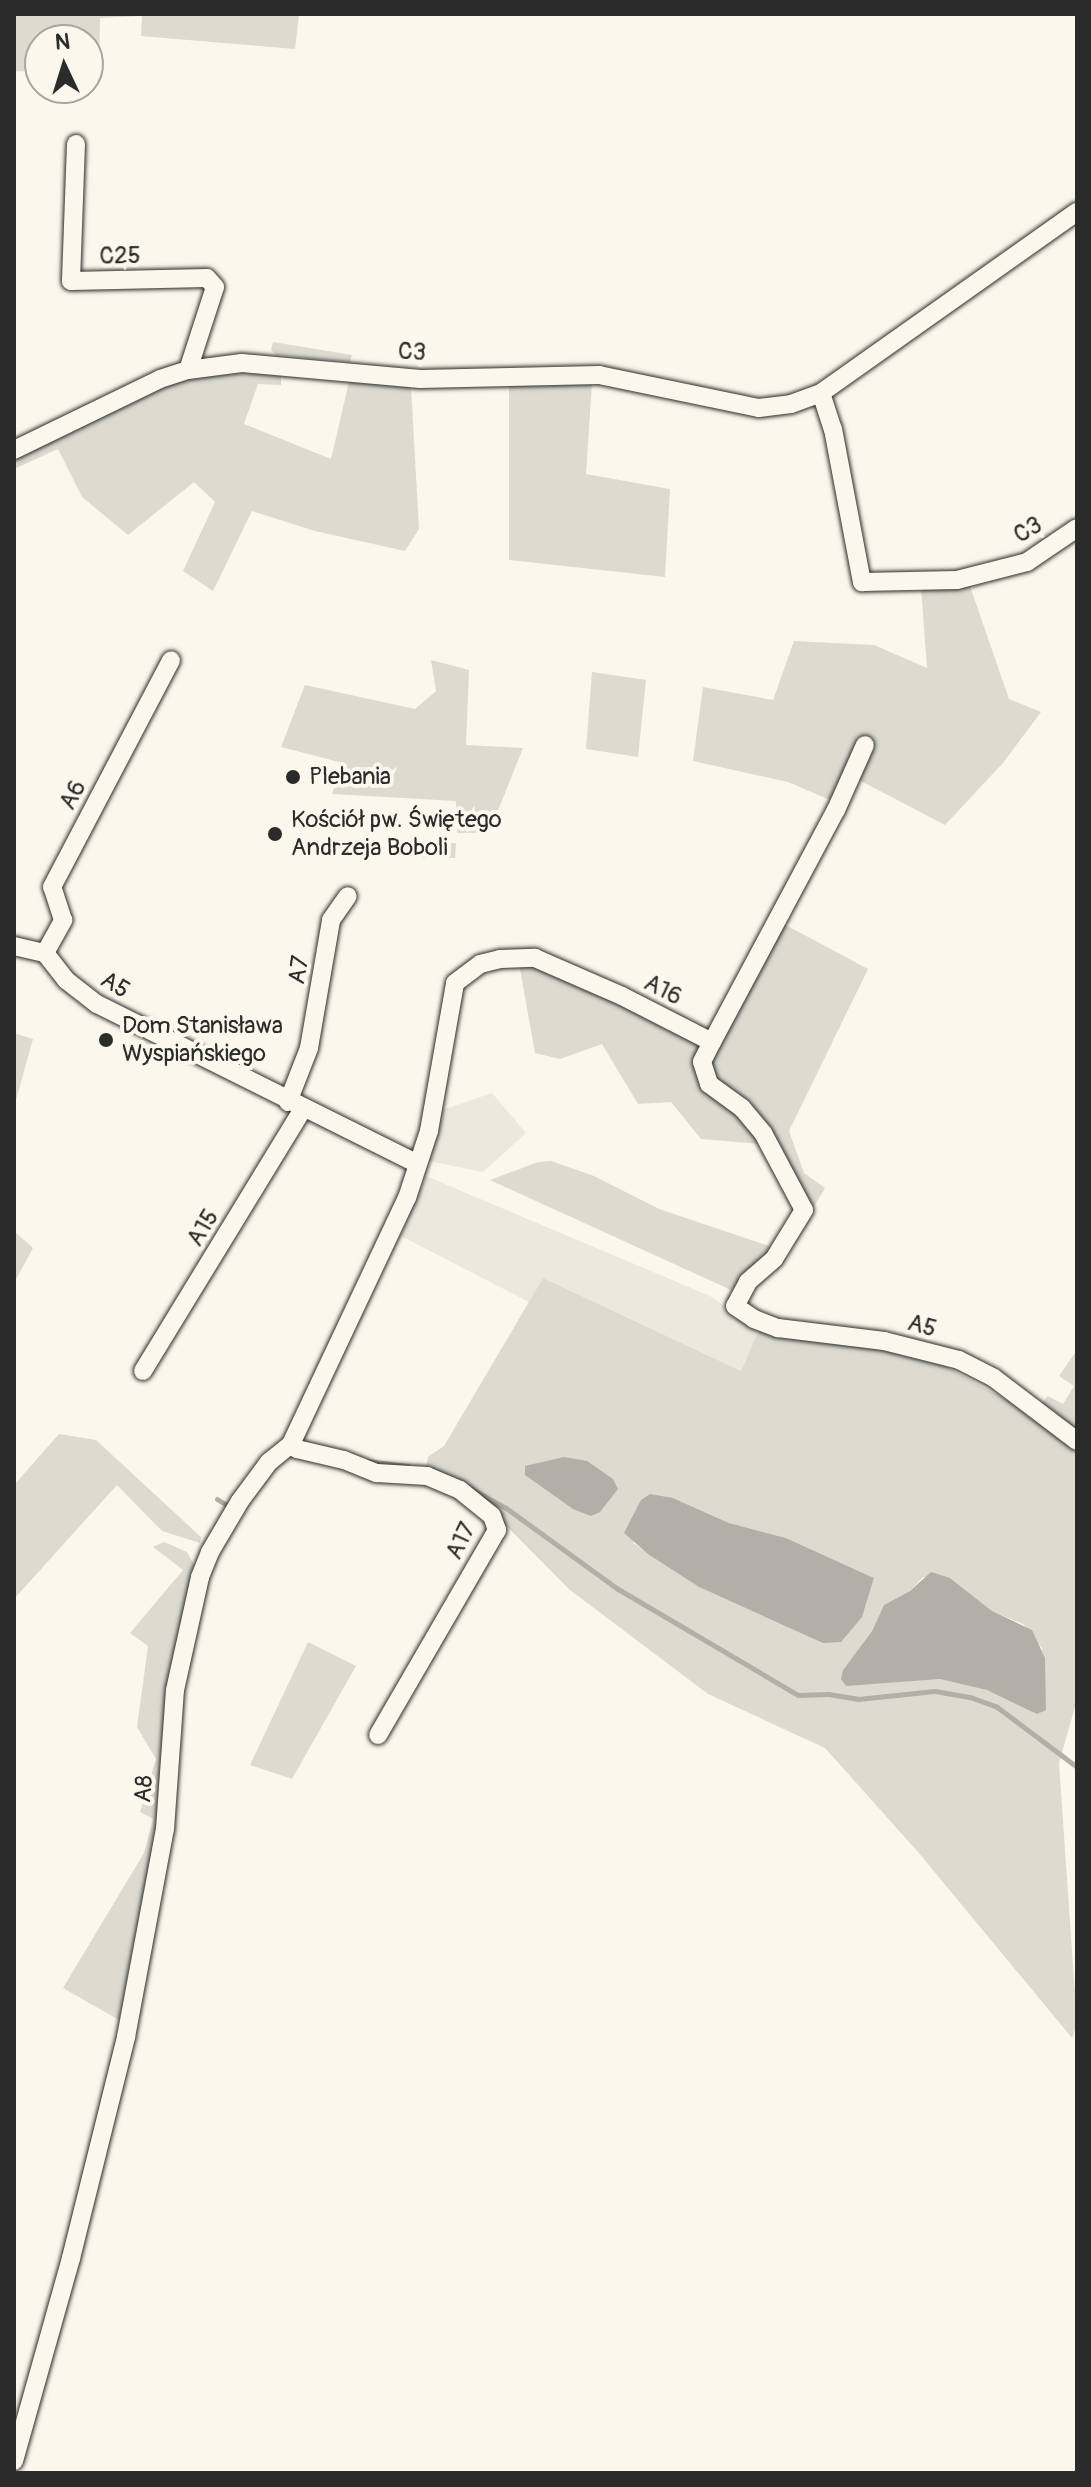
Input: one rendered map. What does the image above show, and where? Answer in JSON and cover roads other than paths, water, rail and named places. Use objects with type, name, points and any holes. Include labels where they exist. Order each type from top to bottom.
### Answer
[{"type":"street","name":"C25","points":[[76,144],[71,281],[207,278],[215,287],[188,370]]},
{"type":"street","name":"C3","points":[[14,450],[132,391],[188,370],[242,363],[420,379],[599,375],[759,408],[791,404],[821,393],[1077,212]]},
{"type":"street","name":"C3","points":[[821,393],[833,429],[862,582],[957,580],[1027,562],[1077,528]]},
{"type":"street","name":"A6","points":[[45,953],[63,920],[52,887],[171,660]]},
{"type":"street","points":[[712,1042],[836,810],[865,745]]},
{"type":"street","name":"A7","points":[[295,1105],[309,1048],[331,920],[348,896]]},
{"type":"street","points":[[14,946],[45,953]]},
{"type":"street","name":"A5","points":[[45,953],[66,980],[97,1004],[416,1163]]},
{"type":"street","name":"A16","points":[[416,1163],[429,1131],[443,1066],[449,1001],[455,983],[480,964],[500,959],[535,958],[622,996],[712,1042]]},
{"type":"street","name":"A5","points":[[712,1042],[702,1062],[709,1084],[742,1108],[763,1133],[804,1210],[774,1259],[748,1282],[735,1306],[754,1319],[778,1328],[884,1341],[959,1360],[994,1378],[1077,1441]]},
{"type":"street","name":"A15","points":[[143,1371],[295,1105]]},
{"type":"street","name":"A8","points":[[14,2461],[67,2274],[126,2037],[165,1829],[175,1690],[187,1630],[210,1552],[235,1509],[269,1462],[293,1446],[407,1198],[416,1163]]},
{"type":"street","name":"A17","points":[[293,1446],[377,1473],[427,1476],[460,1490],[492,1516],[497,1530],[378,1735]]},
{"type":"waterway","points":[[366,1461],[408,1466]]},
{"type":"waterway","points":[[470,1488],[506,1508],[618,1589],[798,1695],[828,1694],[858,1699],[935,1691],[970,1697],[997,1707],[1077,1767]]},
{"type":"waterway","points":[[217,1499],[230,1507]]},
{"type":"place","name":"Plebania","points":[[293,777]]},
{"type":"place","name":"Kościół pw. Świętego Andrzeja Boboli","points":[[275,834]]},
{"type":"place","name":"Dom Stanisława Wyspiańskiego","points":[[106,1040]]}]
